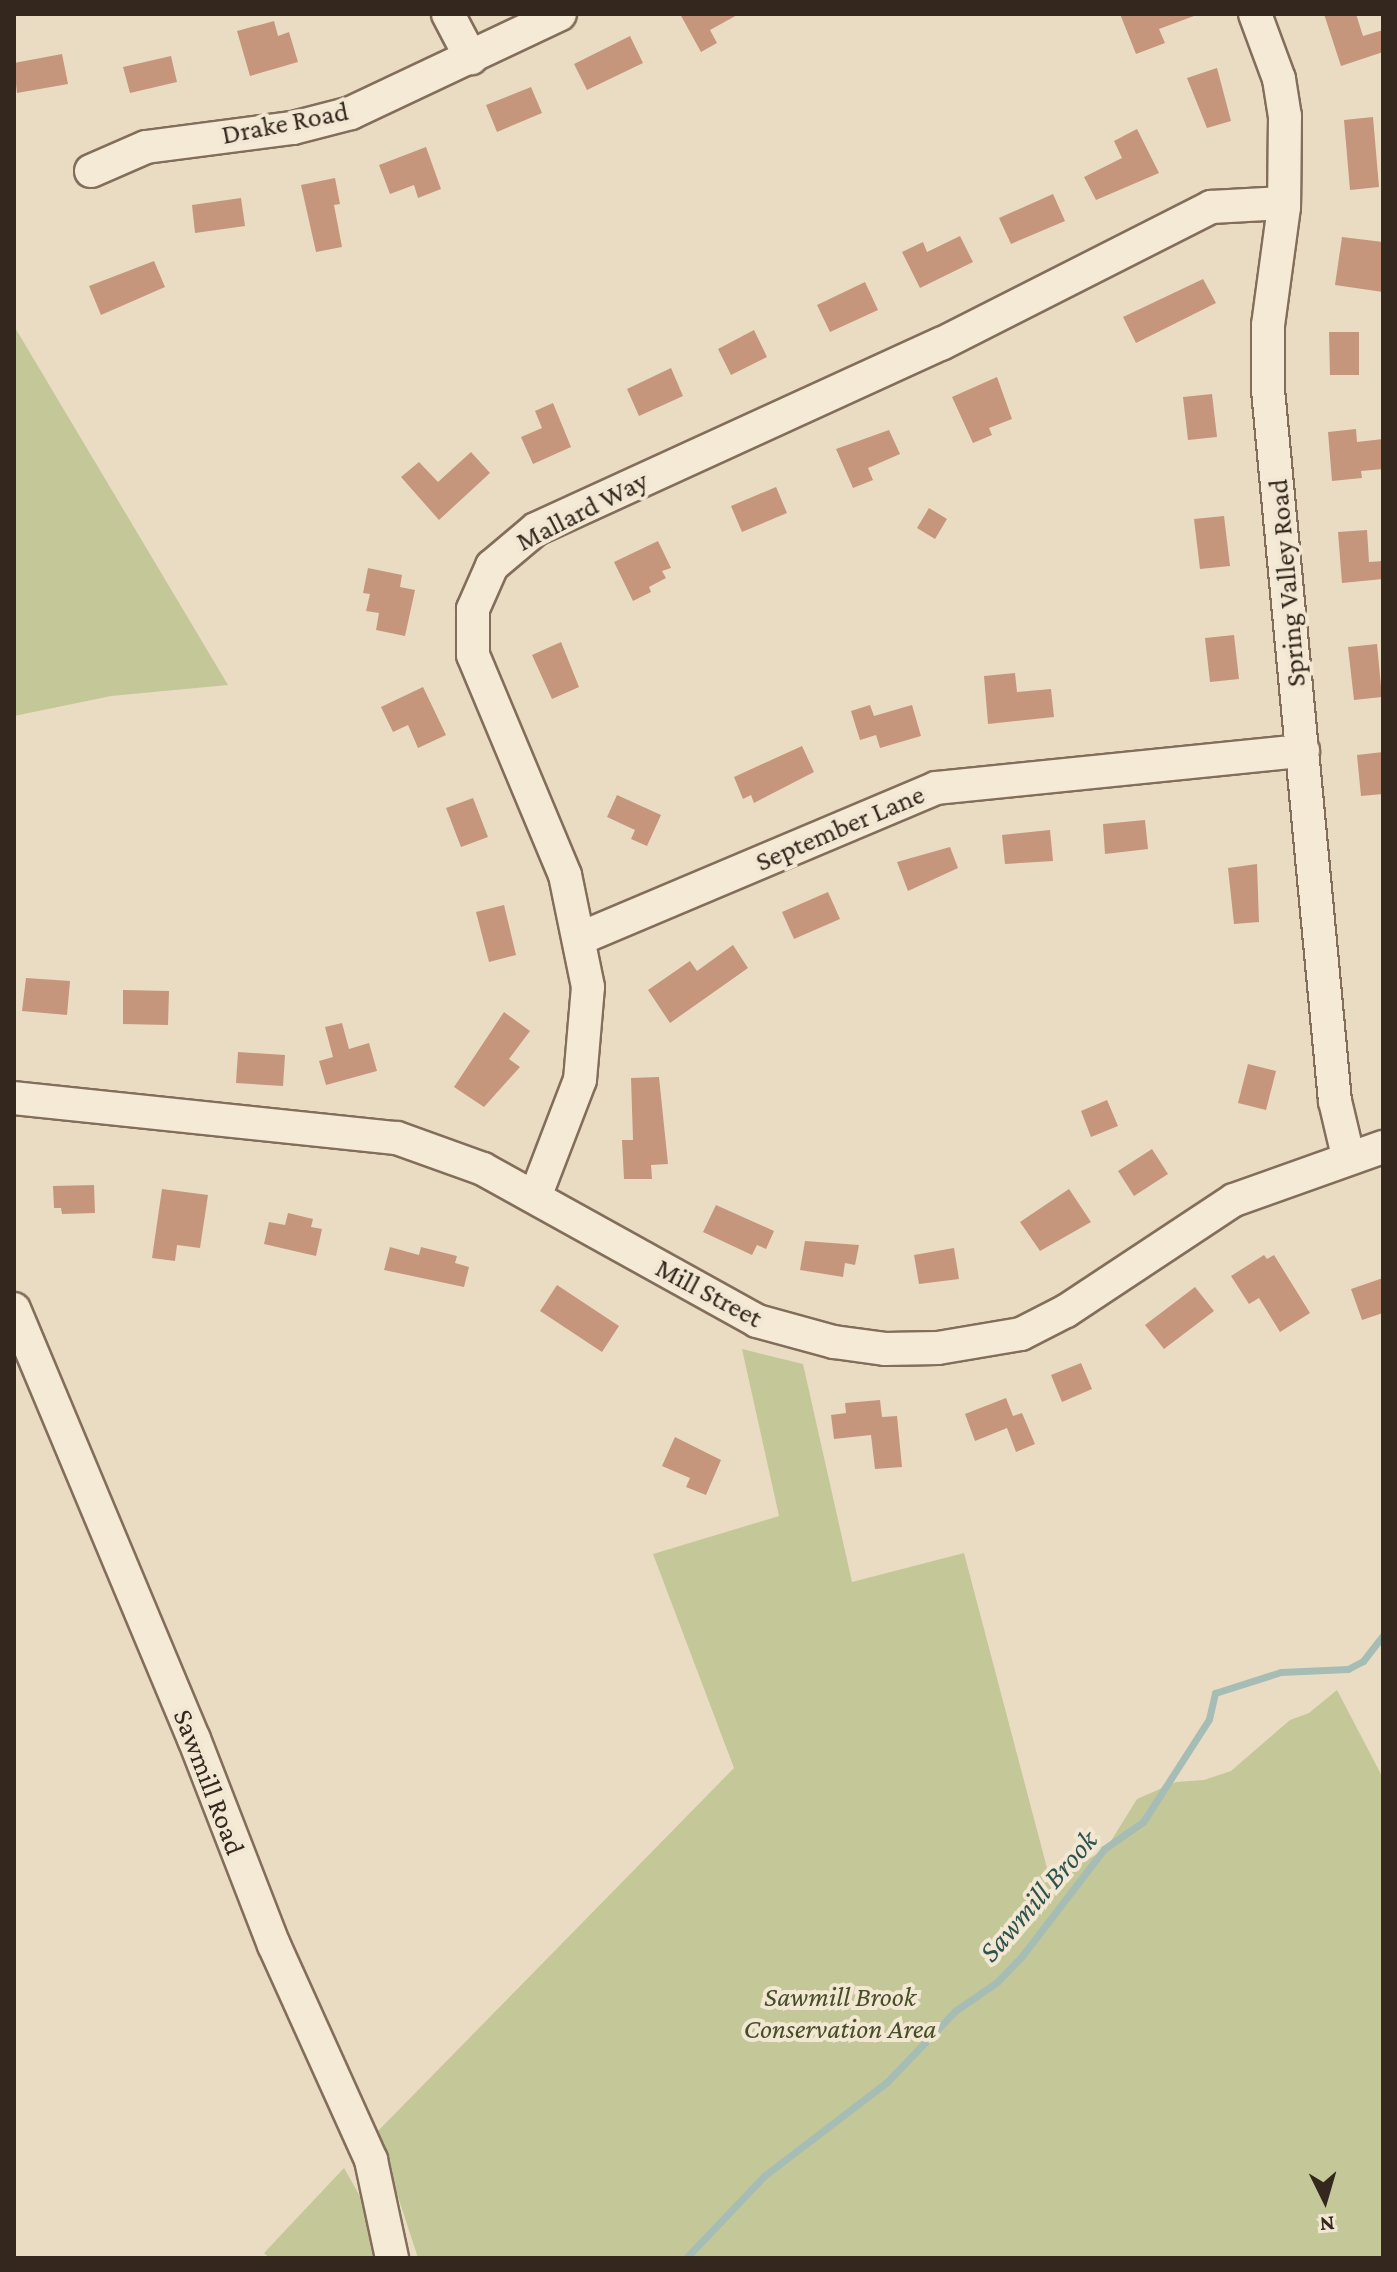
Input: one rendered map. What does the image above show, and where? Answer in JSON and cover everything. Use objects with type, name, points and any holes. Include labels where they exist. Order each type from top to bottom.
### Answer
[{"type":"street","points":[[448,14],[471,58]]},
{"type":"street","name":"Drake Road","points":[[91,171],[146,147],[336,117],[471,58],[560,14]]},
{"type":"street","name":"Spring Valley Road","points":[[1255,14],[1283,97],[1284,203],[1268,325],[1268,390],[1335,1101],[1348,1156]]},
{"type":"street","name":"Mallard Way","points":[[535,1197],[580,1080],[588,1012],[581,938],[565,875],[473,655],[473,609],[499,557],[536,529],[941,344],[1207,209],[1284,203]]},
{"type":"street","name":"September Lane","points":[[581,938],[936,788],[1303,751]]},
{"type":"street","name":"Mill Street","points":[[14,1098],[362,1131],[429,1148],[535,1197],[757,1321],[846,1344],[938,1348],[1006,1339],[1037,1328],[1208,1214],[1348,1156],[1383,1147]]},
{"type":"street","name":"Sawmill Road","points":[[14,1309],[194,1739],[274,1945],[371,2160],[392,2258]]},
{"type":"green space","points":[[14,326],[228,685],[111,696],[14,716]]},
{"type":"green space","name":"Sawmill Brook Conservation Area","points":[[742,1349],[803,1364],[852,1582],[964,1553],[1052,1887],[1069,1870],[1106,1849],[1137,1799],[1176,1782],[1204,1780],[1231,1771],[1290,1720],[1309,1713],[1337,1690],[1383,1778],[1383,2258],[418,2258],[377,2132],[734,1768],[653,1554],[779,1516]]},
{"type":"green space","points":[[344,2168],[395,2258],[269,2258],[264,2253]]},
{"type":"building","points":[[680,14],[739,14],[710,30],[717,43],[701,52]]},
{"type":"building","points":[[1120,14],[1194,16],[1159,29],[1165,43],[1136,54]]},
{"type":"building","points":[[1324,14],[1356,14],[1363,36],[1383,30],[1383,52],[1341,66]]},
{"type":"building","points":[[274,21],[278,36],[289,32],[298,62],[250,76],[237,31]]},
{"type":"building","points":[[630,36],[643,63],[587,90],[574,64]]},
{"type":"building","points":[[62,54],[68,84],[17,93],[14,63]]},
{"type":"building","points":[[171,56],[177,82],[130,93],[123,67]]},
{"type":"building","points":[[1217,68],[1231,121],[1207,128],[1187,78]]},
{"type":"building","points":[[531,87],[542,113],[497,132],[486,105]]},
{"type":"building","points":[[1373,117],[1379,187],[1350,190],[1344,120]]},
{"type":"building","points":[[1137,129],[1159,173],[1096,200],[1084,177],[1122,158],[1114,141]]},
{"type":"building","points":[[426,147],[441,189],[418,198],[414,185],[390,194],[379,165]]},
{"type":"building","points":[[335,178],[340,204],[334,205],[342,247],[316,252],[301,185]]},
{"type":"building","points":[[1053,194],[1065,221],[1011,244],[999,218]]},
{"type":"building","points":[[241,198],[245,226],[195,233],[192,205]]},
{"type":"building","points":[[960,236],[973,262],[920,288],[902,252],[923,242],[927,252]]},
{"type":"building","points":[[1342,237],[1383,242],[1383,292],[1335,285]]},
{"type":"building","points":[[154,261],[165,287],[101,315],[89,286]]},
{"type":"building","points":[[1203,279],[1216,303],[1136,343],[1123,317]]},
{"type":"building","points":[[865,282],[878,310],[830,332],[817,305]]},
{"type":"building","points":[[754,330],[767,357],[731,375],[718,349]]},
{"type":"building","points":[[1329,332],[1359,332],[1359,375],[1330,375]]},
{"type":"building","points":[[671,368],[683,396],[639,416],[627,389]]},
{"type":"building","points":[[997,377],[1012,419],[989,428],[992,435],[973,443],[952,397]]},
{"type":"building","points":[[1212,394],[1217,437],[1188,440],[1183,397]]},
{"type":"building","points":[[553,403],[571,447],[533,464],[521,437],[542,428],[535,411]]},
{"type":"building","points":[[1356,429],[1357,442],[1383,439],[1383,469],[1361,471],[1362,478],[1332,481],[1328,432]]},
{"type":"building","points":[[889,430],[900,454],[868,468],[873,480],[853,488],[836,449]]},
{"type":"building","points":[[471,452],[490,473],[439,520],[401,477],[419,462],[438,482]]},
{"type":"building","points":[[776,487],[787,513],[742,532],[731,506]]},
{"type":"building","points":[[929,508],[947,519],[935,539],[917,528]]},
{"type":"building","points":[[1224,516],[1230,566],[1200,569],[1194,519]]},
{"type":"building","points":[[1367,530],[1369,562],[1383,561],[1383,579],[1342,583],[1338,532]]},
{"type":"building","points":[[658,541],[671,568],[662,571],[666,578],[649,587],[651,592],[633,601],[614,562]]},
{"type":"building","points":[[368,568],[402,575],[400,587],[415,590],[405,636],[376,630],[379,613],[366,611],[370,594],[363,593]]},
{"type":"building","points":[[1234,635],[1239,679],[1210,682],[1205,638]]},
{"type":"building","points":[[561,642],[579,687],[552,699],[532,655]]},
{"type":"building","points":[[1377,644],[1382,697],[1354,700],[1348,647]]},
{"type":"building","points":[[1015,673],[1017,692],[1051,689],[1054,717],[988,724],[984,676]]},
{"type":"building","points":[[423,687],[446,735],[418,748],[408,725],[393,732],[381,707]]},
{"type":"building","points":[[870,705],[874,716],[912,705],[921,736],[880,748],[876,735],[860,740],[851,711]]},
{"type":"building","points":[[802,746],[814,772],[754,803],[751,795],[743,799],[734,777]]},
{"type":"building","points":[[1383,752],[1383,794],[1361,796],[1357,755]]},
{"type":"building","points":[[617,795],[661,815],[647,846],[631,839],[635,830],[607,817]]},
{"type":"building","points":[[473,798],[488,837],[461,847],[446,808]]},
{"type":"building","points":[[1145,820],[1148,849],[1105,854],[1103,824]]},
{"type":"building","points":[[1050,830],[1053,861],[1005,864],[1002,835]]},
{"type":"building","points":[[950,847],[958,868],[908,891],[897,862]]},
{"type":"building","points":[[1257,864],[1259,922],[1234,924],[1228,868]]},
{"type":"building","points":[[828,892],[840,919],[794,939],[782,912]]},
{"type":"building","points":[[504,905],[516,955],[489,962],[476,912]]},
{"type":"building","points":[[733,945],[748,968],[670,1023],[648,990],[690,961],[697,971]]},
{"type":"building","points":[[26,978],[70,981],[67,1015],[22,1011]]},
{"type":"building","points":[[123,990],[169,991],[168,1025],[123,1024]]},
{"type":"building","points":[[504,1012],[530,1031],[509,1059],[520,1067],[484,1107],[454,1087]]},
{"type":"building","points":[[342,1023],[349,1049],[369,1043],[377,1071],[326,1085],[319,1061],[333,1057],[325,1027]]},
{"type":"building","points":[[238,1052],[285,1055],[283,1086],[236,1083]]},
{"type":"building","points":[[1248,1064],[1276,1071],[1266,1110],[1238,1103]]},
{"type":"building","points":[[659,1077],[668,1164],[651,1165],[652,1179],[624,1179],[622,1140],[633,1140],[631,1078]]},
{"type":"building","points":[[1107,1100],[1118,1126],[1091,1137],[1081,1111]]},
{"type":"building","points":[[1152,1149],[1168,1174],[1134,1196],[1118,1171]]},
{"type":"building","points":[[94,1185],[95,1213],[62,1214],[61,1208],[54,1208],[53,1186]]},
{"type":"building","points":[[162,1189],[208,1195],[200,1248],[177,1245],[175,1261],[152,1258]]},
{"type":"building","points":[[1069,1189],[1091,1222],[1040,1251],[1020,1222]]},
{"type":"building","points":[[716,1205],[774,1231],[766,1249],[757,1245],[752,1255],[703,1232]]},
{"type":"building","points":[[288,1213],[313,1219],[311,1227],[322,1229],[316,1256],[264,1244],[269,1222],[285,1225]]},
{"type":"building","points":[[805,1241],[859,1245],[855,1265],[845,1263],[843,1277],[800,1270]]},
{"type":"building","points":[[390,1247],[419,1255],[421,1247],[457,1256],[455,1263],[469,1267],[464,1287],[384,1270]]},
{"type":"building","points":[[954,1248],[959,1279],[919,1284],[914,1255]]},
{"type":"building","points":[[1264,1255],[1267,1259],[1274,1255],[1310,1313],[1280,1332],[1259,1298],[1249,1304],[1231,1276]]},
{"type":"building","points":[[1383,1278],[1383,1313],[1362,1320],[1351,1289]]},
{"type":"building","points":[[557,1285],[619,1326],[602,1352],[540,1311]]},
{"type":"building","points":[[1195,1287],[1214,1311],[1164,1349],[1145,1325]]},
{"type":"building","points":[[1081,1363],[1092,1389],[1062,1402],[1051,1375]]},
{"type":"building","points":[[1006,1398],[1013,1416],[1022,1413],[1035,1444],[1016,1452],[1007,1428],[975,1441],[965,1414]]},
{"type":"building","points":[[880,1400],[882,1417],[897,1416],[902,1467],[875,1469],[871,1435],[834,1439],[831,1415],[846,1413],[845,1403]]},
{"type":"building","points":[[675,1437],[721,1460],[706,1495],[686,1487],[690,1478],[662,1466]]},
{"type":"waterway","name":"Sawmill Brook","points":[[686,2258],[764,2176],[887,2082],[955,2011],[997,1982],[1022,1956],[1104,1849],[1143,1822],[1209,1719],[1215,1693],[1281,1672],[1348,1669],[1363,1661],[1383,1635]]}]
